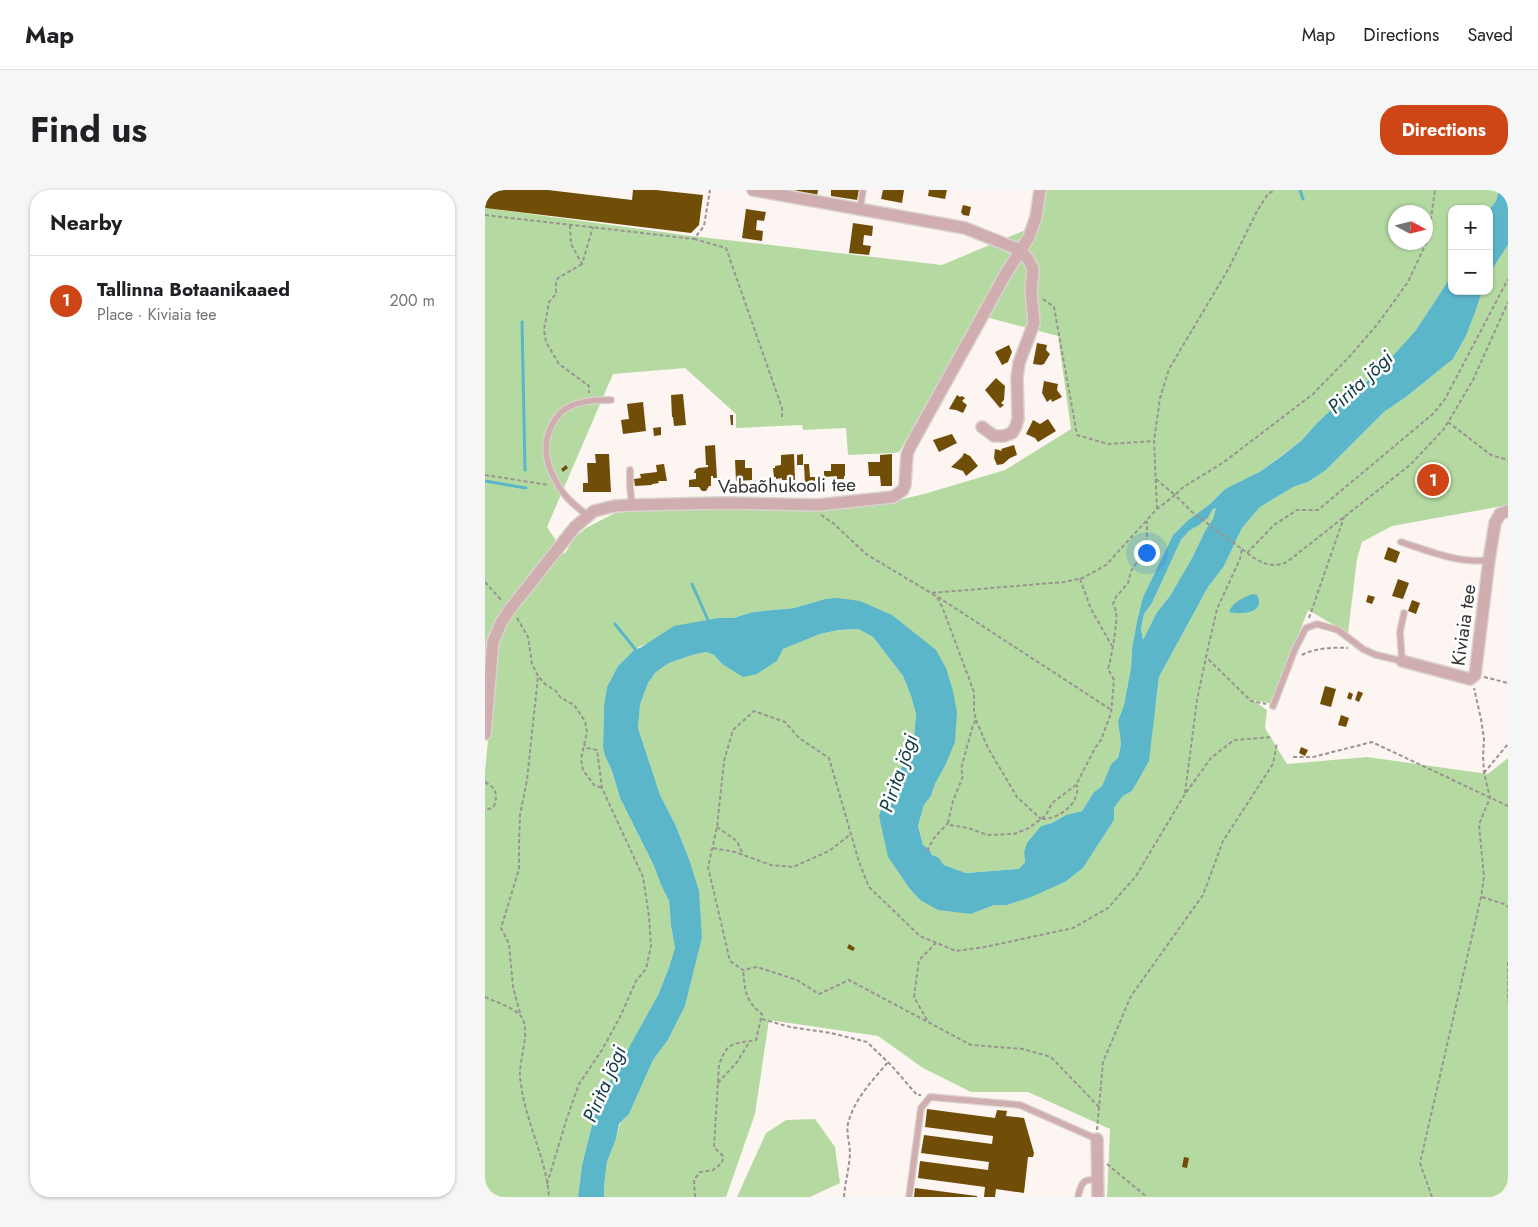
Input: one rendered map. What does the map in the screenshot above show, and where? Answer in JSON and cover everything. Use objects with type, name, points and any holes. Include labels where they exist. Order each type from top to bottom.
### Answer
[{"type":"street","points":[[754,190],[965,228],[1021,250],[1033,269],[1031,292],[1034,323],[1019,363],[1016,426],[1012,432],[1003,436],[994,436],[982,427]]},
{"type":"street","name":"Vabaõhukooli tee","points":[[485,734],[493,642],[501,623],[575,527],[587,516],[601,509],[632,505],[725,503],[808,505],[864,501],[893,497],[903,490],[907,454],[911,444],[1029,237],[1033,228],[1040,190]]},
{"type":"street","name":"Kiviaia tee","points":[[1402,661],[1473,677],[1495,523],[1500,514],[1508,511]]},
{"type":"street","points":[[1097,1139],[1098,1197]]},
{"type":"lane","points":[[860,209],[863,190]]},
{"type":"lane","points":[[587,516],[558,487],[550,468],[546,449],[549,430],[558,415],[568,407],[589,401],[611,400]]},
{"type":"lane","points":[[629,470],[632,505]]},
{"type":"lane","points":[[1401,542],[1449,558],[1489,560]]},
{"type":"lane","points":[[1273,706],[1305,628],[1317,624],[1338,630],[1363,650],[1402,661],[1400,632],[1404,613]]},
{"type":"lane","points":[[909,1197],[921,1108],[930,1097],[1020,1105],[1097,1139]]},
{"type":"lane","points":[[1079,1197],[1081,1184],[1085,1181],[1099,1180]]},
{"type":"path","points":[[693,239],[704,226],[710,190]]},
{"type":"path","points":[[1157,509],[1154,441],[1160,398],[1169,369],[1229,268],[1257,211],[1268,194],[1275,190]]},
{"type":"path","points":[[931,593],[1064,582],[1080,578],[1106,565],[1157,509],[1182,488],[1224,462],[1313,394],[1350,356],[1376,326],[1408,282],[1428,238],[1435,190]]},
{"type":"path","points":[[485,215],[693,239],[726,248],[782,408],[782,417]]},
{"type":"path","points":[[570,225],[571,244],[583,264]]},
{"type":"path","points":[[589,401],[589,386],[559,364],[546,342],[544,330],[549,302],[557,294],[556,282],[558,278],[583,264],[593,228]]},
{"type":"path","points":[[1247,553],[1274,525],[1297,510],[1318,510],[1434,413],[1445,399],[1508,279]]},
{"type":"path","points":[[1031,292],[1054,307],[1077,435],[1108,444],[1154,441]]},
{"type":"path","points":[[1156,479],[1192,512],[1247,553],[1265,564],[1278,566],[1287,562],[1411,465],[1443,430],[1473,380],[1508,302]]},
{"type":"path","points":[[1448,422],[1491,455],[1508,460]]},
{"type":"path","points":[[485,475],[558,487]]},
{"type":"path","points":[[808,505],[833,523],[866,554],[931,593],[1110,708]]},
{"type":"path","points":[[1305,628],[1344,516]]},
{"type":"path","points":[[948,822],[949,825],[969,828],[988,835],[1014,834],[1042,820],[1047,815],[1052,803],[1076,784],[1101,740],[1111,713],[1114,680],[1108,669],[1112,656],[1116,618],[1113,604],[1116,597],[1128,583],[1131,571],[1143,554],[1147,539],[1147,521]]},
{"type":"path","points":[[1185,794],[1197,700],[1206,657],[1217,609],[1240,559],[1241,549]]},
{"type":"path","points":[[1080,578],[1091,609],[1112,646]]},
{"type":"path","points":[[485,582],[520,622],[528,637],[531,664],[538,676],[545,684],[557,691],[561,698],[574,705],[585,721],[587,732],[581,759],[583,770],[594,786],[602,788]]},
{"type":"path","points":[[937,597],[974,692],[974,711],[988,748],[1017,797],[1042,820]]},
{"type":"path","points":[[1288,667],[1296,658],[1309,650],[1340,647],[1363,650]]},
{"type":"path","points":[[1206,657],[1251,701],[1273,706]]},
{"type":"path","points":[[538,676],[527,780],[520,815],[519,869],[501,928],[509,944],[513,987],[524,1021],[520,1072],[522,1090],[545,1170],[549,1197]]},
{"type":"path","points":[[1433,1197],[1420,1163],[1484,877],[1479,824],[1490,798],[1484,773],[1484,739],[1473,677],[1508,683]]},
{"type":"path","points":[[695,1197],[694,1180],[701,1172],[713,1170],[722,1163],[723,1156],[714,1147],[717,1084],[719,1064],[723,1052],[732,1044],[756,1040],[762,1014],[754,1008],[746,996],[743,970],[730,960],[708,866],[717,827],[724,761],[733,730],[754,712],[785,722],[799,738],[829,758],[859,862],[869,887],[920,936],[956,951],[985,947],[1073,928],[1107,908],[1136,876],[1185,794],[1211,758],[1234,740],[1272,737]]},
{"type":"path","points":[[927,851],[934,838],[948,822],[953,801],[963,776],[961,769],[973,725],[977,720]]},
{"type":"path","points":[[1293,757],[1313,757],[1373,742],[1508,806]]},
{"type":"path","points":[[1097,1139],[1103,1062],[1131,996],[1203,895],[1223,841],[1273,764],[1277,743]]},
{"type":"path","points":[[547,1184],[579,1084],[602,1050],[620,1017],[636,981],[646,969],[651,946],[643,876],[602,788],[597,750],[587,748],[584,744]]},
{"type":"path","points":[[1484,773],[1508,744]]},
{"type":"path","points":[[485,782],[494,788],[497,794],[494,806],[490,809],[485,808]]},
{"type":"path","points":[[1042,820],[1060,815],[1067,809],[1075,798],[1076,784]]},
{"type":"path","points":[[717,827],[737,841],[743,855]]},
{"type":"path","points":[[713,848],[743,855],[771,865],[793,867],[829,851],[851,834]]},
{"type":"path","points":[[1481,897],[1508,907]]},
{"type":"path","points":[[927,1022],[914,997],[919,960],[936,943]]},
{"type":"path","points":[[1508,962],[1508,1002]]},
{"type":"path","points":[[743,970],[757,967],[789,977],[819,994],[849,980],[971,1045],[1023,1049],[1051,1057],[1099,1107]]},
{"type":"path","points":[[485,997],[520,1013]]},
{"type":"path","points":[[761,1019],[790,1027],[831,1033],[867,1042],[917,1094],[930,1097]]},
{"type":"path","points":[[717,1084],[737,1062],[750,1042]]},
{"type":"path","points":[[844,1197],[850,1158],[850,1142],[847,1127],[849,1118],[863,1093],[888,1062]]},
{"type":"path","points":[[1097,1156],[1147,1197]]},
{"type":"green space","points":[[1044,190],[1499,190],[1493,205],[1448,205],[1448,281],[1416,330],[1390,359],[1347,400],[1334,407],[1302,440],[1261,471],[1225,489],[1173,535],[1143,597],[1137,621],[1124,705],[1118,721],[1121,744],[1118,758],[1111,764],[1102,786],[1094,792],[1082,811],[1066,815],[1052,823],[1041,826],[1024,852],[1025,862],[1019,869],[966,873],[944,865],[938,857],[932,855],[929,849],[923,845],[918,826],[924,805],[931,796],[945,766],[953,691],[825,599],[794,608],[753,612],[733,618],[718,618],[689,624],[635,649],[618,666],[607,687],[604,705],[603,747],[620,798],[669,901],[675,948],[658,995],[608,1085],[594,1117],[582,1165],[578,1197],[485,1197],[485,772],[496,653],[504,611],[485,691],[485,208],[692,236],[942,265],[1023,231],[1039,222]],"holes":[[[978,315],[1058,336],[1071,429],[1005,470],[924,494],[878,505],[809,509],[676,508],[615,513],[586,528],[573,539],[565,554],[547,527],[613,374],[685,368],[736,414],[736,428],[802,425],[803,430],[846,428],[848,455],[895,453],[899,452]]]},
{"type":"green space","points":[[1508,245],[1508,505],[1392,526],[1362,542],[1357,559],[1348,633],[1308,610],[1272,704],[1253,700],[1267,710],[1265,728],[1287,764],[1367,757],[1488,774],[1508,758],[1508,1197],[1107,1197],[1110,1129],[1028,1092],[971,1092],[923,1068],[878,1036],[769,1020],[755,1114],[726,1197],[604,1197],[607,1162],[620,1124],[629,1114],[653,1060],[668,1040],[685,1006],[702,938],[689,859],[676,826],[660,796],[638,728],[640,705],[648,683],[656,672],[669,663],[706,652],[714,655],[722,664],[757,674],[777,661],[783,649],[820,634],[858,629],[873,637],[903,676],[916,714],[914,736],[905,761],[883,803],[888,857],[909,888],[920,900],[971,914],[994,905],[1007,905],[1065,882],[1083,868],[1114,820],[1114,808],[1123,796],[1132,791],[1153,717],[1159,677],[1208,587],[1224,566],[1242,528],[1260,507],[1293,487],[1308,482],[1326,470],[1384,412],[1406,397],[1453,359],[1466,336],[1481,295],[1493,295],[1493,268]]},
{"type":"green space","points":[[1217,508],[1192,558],[1170,596],[1157,612],[1143,641],[1141,629],[1144,614],[1152,603],[1181,540],[1189,531],[1208,518],[1213,509]]},
{"type":"green space","points":[[815,1119],[835,1147],[840,1183],[810,1197],[737,1197],[766,1133],[786,1120]]},
{"type":"water","points":[[1499,190],[1508,190],[1508,245],[1493,268],[1493,205]]},
{"type":"water","points":[[1448,281],[1448,295],[1481,295],[1466,336],[1453,359],[1406,397],[1384,412],[1326,470],[1308,482],[1293,487],[1260,507],[1242,528],[1224,566],[1208,587],[1159,677],[1149,761],[1132,791],[1123,796],[1114,808],[1114,820],[1083,868],[1065,882],[1031,897],[1007,905],[994,905],[971,914],[938,910],[920,900],[909,888],[888,857],[879,816],[883,803],[905,761],[914,736],[916,714],[903,676],[873,637],[858,629],[820,634],[783,649],[777,661],[757,674],[743,677],[722,664],[714,655],[706,652],[669,663],[656,672],[648,683],[640,705],[638,728],[660,795],[676,826],[699,891],[702,938],[685,1006],[668,1040],[653,1060],[629,1114],[619,1124],[616,1139],[607,1162],[604,1197],[578,1197],[582,1165],[594,1117],[608,1085],[658,995],[675,948],[669,901],[620,798],[603,747],[604,705],[607,687],[618,666],[635,649],[640,648],[674,626],[718,618],[733,618],[753,612],[794,608],[825,599],[838,598],[860,601],[892,615],[936,650],[946,668],[957,712],[955,742],[931,796],[924,805],[918,826],[923,845],[929,849],[932,855],[938,857],[944,865],[966,873],[1019,869],[1025,862],[1024,852],[1027,843],[1041,826],[1052,823],[1066,815],[1082,811],[1094,792],[1102,786],[1111,764],[1118,758],[1121,744],[1118,721],[1124,705],[1137,621],[1143,597],[1173,535],[1225,489],[1261,471],[1302,440],[1334,407],[1347,400],[1390,359],[1416,330]],"holes":[[[1216,508],[1213,519],[1192,558],[1170,596],[1157,612],[1143,640],[1141,629],[1144,614],[1152,603],[1181,540],[1189,531],[1208,518],[1213,509]]]},
{"type":"water","points":[[1253,594],[1257,595],[1259,601],[1256,609],[1246,613],[1229,612],[1242,598]]},
{"type":"building","points":[[485,190],[548,190],[632,200],[633,190],[656,190],[703,195],[699,225],[691,233],[485,208]]},
{"type":"building","points":[[794,190],[818,190],[817,196]]},
{"type":"building","points":[[831,190],[859,190],[857,200],[831,196]]},
{"type":"building","points":[[883,190],[904,190],[902,203],[881,199]]},
{"type":"building","points":[[929,190],[947,190],[945,199],[928,196]]},
{"type":"building","points":[[963,205],[971,207],[969,216],[963,215],[961,212]]},
{"type":"building","points":[[746,209],[766,212],[764,221],[757,220],[756,230],[763,231],[762,241],[742,238]]},
{"type":"building","points":[[853,223],[873,226],[872,236],[864,235],[863,245],[871,246],[869,255],[849,253]]},
{"type":"building","points":[[1037,343],[1047,345],[1046,350],[1050,354],[1044,364],[1041,365],[1033,364]]},
{"type":"building","points":[[1009,345],[1012,352],[1008,362],[1002,365],[995,352]]},
{"type":"building","points":[[996,378],[1005,386],[1004,400],[1001,403],[1004,405],[1000,408],[985,390]]},
{"type":"building","points":[[1044,381],[1058,384],[1057,390],[1062,397],[1052,402],[1051,399],[1047,402],[1042,393]]},
{"type":"building","points":[[683,394],[686,425],[674,426],[671,395]]},
{"type":"building","points":[[957,395],[965,398],[962,401],[967,405],[963,413],[949,409]]},
{"type":"building","points":[[643,402],[646,431],[623,434],[621,420],[629,419],[627,404]]},
{"type":"building","points":[[730,415],[733,415],[733,425],[731,425]]},
{"type":"building","points":[[1048,419],[1056,431],[1038,442],[1035,438],[1026,434],[1033,420],[1040,424]]},
{"type":"building","points":[[661,427],[661,435],[654,436],[653,428]]},
{"type":"building","points":[[952,434],[957,443],[939,452],[933,440]]},
{"type":"building","points":[[715,445],[717,478],[711,476],[711,486],[706,491],[702,491],[699,487],[689,487],[689,480],[696,479],[695,470],[708,467],[706,465],[705,446]]},
{"type":"building","points":[[1014,445],[1017,455],[1003,464],[997,465],[994,458],[995,449],[1002,451],[1001,449]]},
{"type":"building","points":[[964,453],[970,456],[978,466],[966,476],[963,471],[951,467]]},
{"type":"building","points":[[595,454],[609,454],[611,492],[583,492],[583,483],[588,483],[587,463],[596,463]]},
{"type":"building","points":[[794,454],[795,480],[776,479],[773,468],[781,465],[781,455]]},
{"type":"building","points":[[803,454],[803,465],[797,465],[797,455]]},
{"type":"building","points":[[892,454],[892,486],[881,486],[880,476],[869,476],[868,462],[880,462],[880,455]]},
{"type":"building","points":[[735,460],[745,460],[745,468],[752,468],[752,480],[736,481]]},
{"type":"building","points":[[664,464],[667,481],[658,481],[659,483],[652,485],[635,486],[634,479],[641,478],[640,474],[657,472],[656,465]]},
{"type":"building","points":[[804,464],[809,464],[810,477],[815,477],[815,484],[805,484]]},
{"type":"building","points":[[831,464],[845,464],[844,479],[837,479],[837,476],[824,477],[824,471],[831,471]]},
{"type":"building","points":[[566,465],[568,468],[563,472],[561,469]]},
{"type":"building","points":[[1388,547],[1400,552],[1396,563],[1384,559]]},
{"type":"building","points":[[1398,579],[1409,583],[1403,599],[1392,596]]},
{"type":"building","points":[[1368,595],[1375,597],[1372,604],[1366,602]]},
{"type":"building","points":[[1412,600],[1420,603],[1416,614],[1408,611]]},
{"type":"building","points":[[1325,686],[1336,689],[1331,707],[1320,704]]},
{"type":"building","points":[[1358,691],[1363,693],[1359,702],[1355,700]]},
{"type":"building","points":[[1349,692],[1353,694],[1351,700],[1347,698]]},
{"type":"building","points":[[1341,715],[1349,718],[1346,727],[1338,725]]},
{"type":"building","points":[[1301,747],[1308,750],[1305,756],[1299,753]]},
{"type":"building","points":[[849,944],[855,948],[853,951],[847,948]]},
{"type":"building","points":[[927,1109],[995,1118],[997,1110],[1007,1111],[1006,1116],[1024,1118],[1034,1153],[1033,1157],[1028,1157],[1024,1193],[996,1189],[995,1197],[984,1197],[985,1187],[918,1178],[920,1161],[988,1170],[989,1162],[921,1153],[924,1135],[992,1144],[993,1136],[925,1127]]},
{"type":"building","points":[[1184,1157],[1189,1158],[1187,1168],[1182,1167]]},
{"type":"building","points":[[915,1188],[977,1196],[977,1197],[914,1197]]},
{"type":"waterway","points":[[1300,190],[1303,199]]},
{"type":"waterway","points":[[522,322],[525,470]]},
{"type":"waterway","points":[[485,481],[526,488]]},
{"type":"waterway","points":[[692,584],[708,620]]},
{"type":"waterway","points":[[615,624],[635,649]]},
{"type":"place","name":"Tallinna Botaanikaaed","points":[[1433,480]]},
{"type":"water label","name":"Pirita jõgi","points":[[1360,382]]},
{"type":"water label","name":"Pirita jõgi","points":[[898,773]]},
{"type":"water label","name":"Pirita jõgi","points":[[604,1084]]}]
